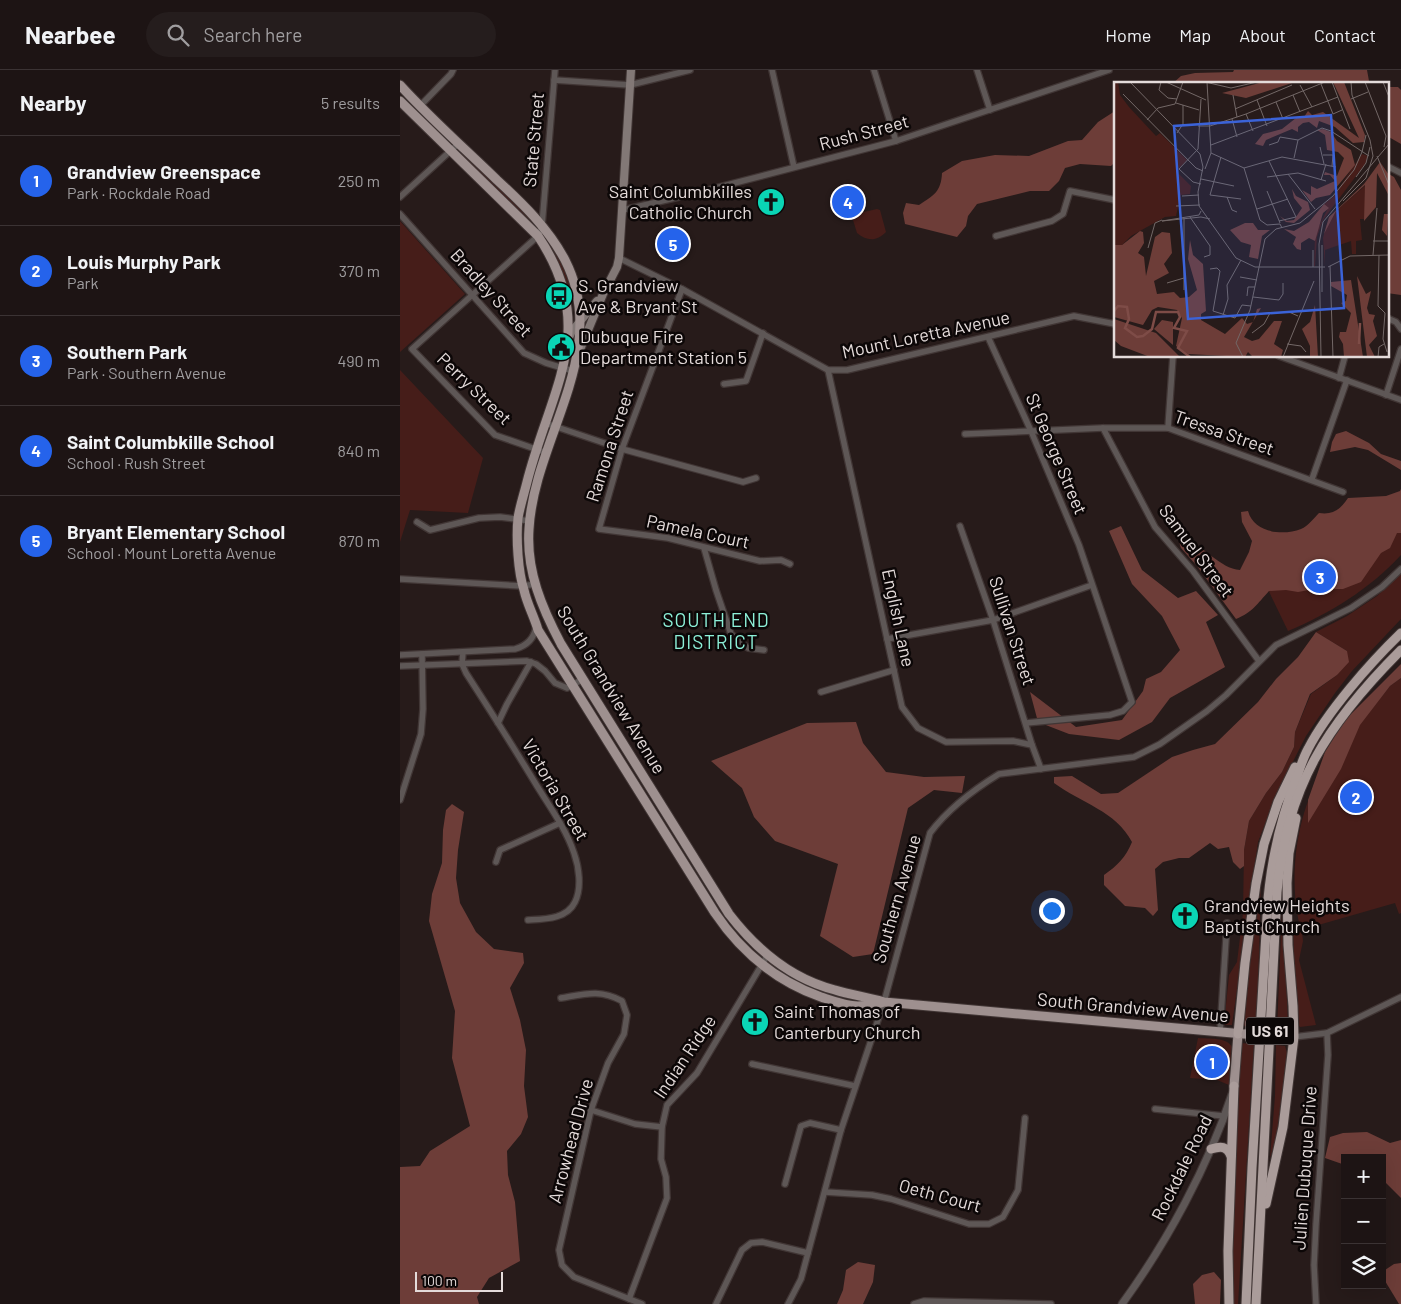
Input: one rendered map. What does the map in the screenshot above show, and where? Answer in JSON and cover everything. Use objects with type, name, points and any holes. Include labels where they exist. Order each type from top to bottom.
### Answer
[{"type":"highway","name":"US 61","points":[[1246,1304],[1252,1168],[1270,875],[1274,848],[1282,817],[1307,751],[1342,699],[1400,635]]},
{"type":"highway","name":"US 61","points":[[1256,1304],[1279,871],[1284,841],[1290,817],[1312,763],[1342,715],[1401,652]]},
{"type":"highway","points":[[1242,1034],[1245,963],[1256,884],[1264,844],[1278,802],[1302,754],[1307,751]]},
{"type":"highway","points":[[1259,1240],[1264,1233],[1267,1196],[1283,1127],[1289,1037],[1287,874],[1294,827],[1312,763]]},
{"type":"highway","points":[[1229,1304],[1228,1251],[1234,1086]]},
{"type":"highway","points":[[1211,1149],[1218,1146],[1225,1148],[1231,1156]]},
{"type":"main road","points":[[577,358],[603,294],[617,267],[619,258],[631,70]]},
{"type":"main road","name":"South Grandview Avenue","points":[[400,85],[542,225],[552,237],[573,277],[578,302],[580,343],[556,427],[536,487],[530,521],[529,552],[535,584],[551,625],[583,680],[729,914],[754,944],[767,956],[810,981],[834,990],[884,1002],[1289,1037]]},
{"type":"main road","name":"South Grandview Avenue","points":[[400,101],[538,236],[552,258],[563,286],[568,312],[568,341],[563,368],[536,449],[518,519],[517,539],[523,586],[536,628],[571,686],[694,876],[726,930],[748,954],[790,984],[826,999],[860,1006],[884,1002]]},
{"type":"main road","points":[[568,341],[570,334],[603,294]]},
{"type":"main road","points":[[578,302],[586,308],[593,306]]},
{"type":"main road","points":[[694,876],[702,871]]},
{"type":"main road","name":"Rockdale Road","points":[[1234,1086],[1242,1034]]},
{"type":"street","points":[[412,114],[453,70]]},
{"type":"street","name":"State Street","points":[[538,236],[542,225],[555,70]]},
{"type":"street","points":[[554,80],[630,85],[690,70]]},
{"type":"street","points":[[772,70],[794,167]]},
{"type":"street","points":[[874,70],[896,141]]},
{"type":"street","points":[[977,70],[990,110]]},
{"type":"street","name":"Rush Street","points":[[623,210],[896,141],[990,110],[1095,72],[1109,70]]},
{"type":"street","points":[[400,197],[459,143]]},
{"type":"street","points":[[1388,166],[1401,173]]},
{"type":"street","points":[[996,236],[1052,221],[1063,214],[1070,191],[1114,200]]},
{"type":"street","name":"Bradley Street","points":[[400,214],[524,353],[532,358],[573,371]]},
{"type":"street","points":[[472,295],[538,236]]},
{"type":"street","name":"Mount Loretta Avenue","points":[[619,258],[682,289],[828,370],[847,370],[1074,316],[1114,324]]},
{"type":"street","name":"Ramona Street","points":[[599,529],[622,449],[682,289]]},
{"type":"street","name":"Perry Street","points":[[472,295],[412,349],[495,434],[547,453]]},
{"type":"street","points":[[1388,318],[1396,322],[1401,329]]},
{"type":"street","points":[[724,384],[746,381],[763,333]]},
{"type":"street","name":"St George Street","points":[[988,337],[1032,431],[1080,545],[1132,702],[1123,711],[1110,715],[1026,723]]},
{"type":"street","points":[[1386,395],[1401,349]]},
{"type":"street","points":[[1168,428],[1173,358]]},
{"type":"street","points":[[1284,358],[1401,400]]},
{"type":"street","points":[[1339,378],[1344,358]]},
{"type":"street","name":"English Lane","points":[[828,370],[902,707],[918,728],[946,742],[1013,741],[1032,745]]},
{"type":"street","points":[[1312,479],[1347,380]]},
{"type":"street","points":[[545,423],[622,449],[743,482],[756,478]]},
{"type":"street","name":"Tressa Street","points":[[965,434],[1103,428],[1168,428],[1312,479],[1343,492]]},
{"type":"street","name":"Samuel Street","points":[[1103,428],[1155,527],[1193,571],[1259,661]]},
{"type":"street","points":[[417,522],[430,530],[479,518],[500,517],[530,521]]},
{"type":"street","name":"Sullivan Street","points":[[960,526],[993,620],[1032,745]]},
{"type":"street","name":"Pamela Court","points":[[599,529],[668,538],[760,561],[781,560],[790,564]]},
{"type":"street","points":[[704,548],[731,634],[748,648],[764,650]]},
{"type":"street","name":"Southern Avenue","points":[[788,1304],[802,1279],[841,1130],[884,1002],[930,833],[942,817],[982,784],[999,774],[1134,757],[1160,744],[1213,706],[1276,645],[1351,608],[1382,587],[1401,569]]},
{"type":"street","points":[[400,579],[523,586],[535,584]]},
{"type":"street","points":[[887,639],[993,620],[1092,585]]},
{"type":"street","points":[[400,655],[502,650],[523,647],[529,642],[536,628],[551,625]]},
{"type":"street","points":[[502,650],[503,662]]},
{"type":"street","name":"Victoria Street","points":[[462,652],[462,664],[466,673],[560,823],[574,853],[579,888],[578,896],[572,907],[566,913],[552,918],[528,920]]},
{"type":"street","points":[[400,800],[421,734],[424,709],[422,654]]},
{"type":"street","points":[[400,666],[527,661],[544,671],[555,683],[571,686],[583,680]]},
{"type":"street","points":[[498,723],[531,662]]},
{"type":"street","points":[[449,665],[455,666],[466,673]]},
{"type":"street","points":[[821,692],[894,670]]},
{"type":"street","points":[[1032,745],[1041,769]]},
{"type":"street","points":[[496,862],[500,850],[560,823]]},
{"type":"street","points":[[1220,1032],[1228,923]]},
{"type":"street","name":"Indian Ridge","points":[[629,1299],[667,1198],[666,1177],[661,1159],[662,1127],[667,1105],[697,1073],[767,956]]},
{"type":"street","name":"Arrowhead Drive","points":[[561,998],[594,993],[609,994],[622,1001],[627,1016],[624,1034],[608,1063],[592,1110],[559,1250],[562,1265],[574,1277],[642,1304]]},
{"type":"street","name":"South Grandview Avenue","points":[[1289,1037],[1327,1033],[1401,997]]},
{"type":"street","name":"Julien Dubuque Drive","points":[[1316,1304],[1314,1265],[1328,1055],[1327,1033]]},
{"type":"street","points":[[752,1064],[855,1086]]},
{"type":"street","name":"Rockdale Road","points":[[1122,1304],[1166,1238],[1211,1149],[1234,1086]]},
{"type":"street","points":[[1155,1109],[1224,1116]]},
{"type":"street","points":[[592,1110],[635,1124],[662,1127]]},
{"type":"street","name":"Oeth Court","points":[[825,1192],[891,1198],[969,1224],[989,1224],[1003,1217],[1018,1190],[1025,1118]]},
{"type":"street","points":[[785,1184],[801,1126],[810,1123],[841,1130]]},
{"type":"street","points":[[716,1304],[742,1250],[751,1243],[762,1242],[808,1253]]},
{"type":"street","points":[[914,1304],[924,1301],[1051,1304]]},
{"type":"shaded area","points":[[1234,70],[1367,70],[1369,81],[1371,82],[1174,82],[1181,76],[1195,73],[1233,72]]},
{"type":"shaded area","points":[[1388,87],[1398,87],[1401,90],[1401,144],[1388,137]]},
{"type":"shaded area","points":[[1114,112],[1114,163],[1111,166],[1080,164],[1065,168],[1059,181],[1049,191],[1030,191],[977,204],[968,216],[966,226],[957,237],[905,224],[903,213],[906,203],[919,205],[929,198],[938,189],[942,173],[962,161],[995,155],[1029,156],[1068,141],[1082,140],[1098,122]]},
{"type":"shaded area","points":[[462,152],[535,223],[534,225],[462,156]]},
{"type":"shaded area","points":[[1388,174],[1394,177],[1401,190],[1401,295],[1388,293]]},
{"type":"shaded area","points":[[880,210],[886,232],[879,238],[864,238],[857,233],[853,220],[855,214]]},
{"type":"shaded area","points":[[400,221],[465,294],[400,352]]},
{"type":"shaded area","points":[[547,237],[564,267],[574,300],[570,300],[563,276],[546,242],[545,239]]},
{"type":"shaded area","points":[[400,370],[483,458],[468,513],[410,510],[400,542]]},
{"type":"shaded area","points":[[1346,431],[1369,443],[1381,454],[1401,461],[1401,470],[1368,450],[1355,447],[1330,452],[1336,434]]},
{"type":"shaded area","points":[[1401,489],[1401,533],[1397,533],[1390,548],[1381,553],[1361,582],[1343,589],[1314,589],[1298,592],[1286,590],[1269,591],[1251,610],[1236,619],[1197,566],[1181,548],[1179,542],[1182,538],[1190,541],[1218,561],[1233,569],[1240,570],[1252,541],[1242,522],[1241,512],[1248,511],[1256,524],[1270,531],[1294,531],[1306,526],[1319,513],[1336,511],[1348,498],[1386,496]]},
{"type":"shaded area","points":[[1121,526],[1142,570],[1178,598],[1196,591],[1218,615],[1206,622],[1225,667],[1170,698],[1152,722],[1119,740],[1069,734],[1038,722],[1030,692],[1076,727],[1122,720],[1143,691],[1146,679],[1161,672],[1180,650],[1162,616],[1132,584],[1109,531]]},
{"type":"shaded area","points":[[1401,528],[1401,555],[1389,567],[1349,599],[1319,617],[1288,631],[1261,575]]},
{"type":"shaded area","points":[[1401,573],[1401,619],[1352,671],[1306,736],[1278,791],[1258,842],[1232,1025],[1224,1025],[1229,975],[1237,962],[1243,913],[1244,850],[1249,821],[1266,793],[1282,772],[1294,747],[1295,732],[1311,694],[1337,675],[1347,651],[1316,632],[1347,616],[1377,596]]},
{"type":"shaded area","points":[[1316,632],[1347,651],[1349,662],[1337,675],[1310,694],[1295,732],[1294,747],[1282,772],[1266,793],[1249,821],[1244,850],[1244,866],[1240,869],[1233,862],[1229,847],[1218,849],[1210,843],[1189,858],[1179,858],[1163,862],[1155,869],[1158,910],[1153,916],[1145,908],[1125,906],[1104,885],[1104,875],[1121,861],[1132,842],[1117,823],[1097,808],[1054,783],[1054,777],[1072,776],[1101,794],[1118,793],[1172,757],[1215,744],[1258,702],[1276,679],[1298,657]]},
{"type":"shaded area","points":[[1401,664],[1401,678],[1390,686],[1360,725],[1341,769],[1308,823],[1308,800],[1325,752],[1345,720]]},
{"type":"shaded area","points":[[1401,678],[1401,913],[1399,914],[1395,903],[1301,930],[1295,893],[1296,852],[1299,832],[1311,794],[1326,766],[1390,686]]},
{"type":"shaded area","points":[[856,722],[863,743],[886,772],[924,777],[965,776],[962,793],[934,790],[908,808],[873,954],[853,957],[820,936],[838,864],[775,841],[754,817],[742,788],[711,761],[807,723]]},
{"type":"shaded area","points":[[452,804],[464,812],[456,878],[460,903],[476,932],[494,949],[523,953],[524,963],[510,988],[520,1020],[526,1050],[524,1086],[528,1117],[521,1134],[507,1151],[508,1175],[515,1202],[520,1261],[489,1278],[477,1297],[479,1304],[400,1304],[400,1167],[420,1166],[430,1151],[470,1126],[452,1058],[455,1011],[429,921],[432,894],[442,863],[446,810]]},
{"type":"shaded area","points":[[1261,879],[1257,1027],[1247,1027],[1242,1024]]},
{"type":"shaded area","points":[[1282,910],[1288,1024],[1286,1030],[1277,1029]]},
{"type":"shaded area","points":[[1293,929],[1302,933],[1303,941],[1299,960],[1316,1025],[1300,1027],[1297,1023]]},
{"type":"shaded area","points":[[1198,1038],[1222,1040],[1232,1047],[1229,1085],[1217,1080],[1190,1078]]},
{"type":"shaded area","points":[[1240,1043],[1254,1044],[1238,1304],[1232,1304],[1232,1239]]},
{"type":"shaded area","points":[[1276,1045],[1285,1046],[1287,1053],[1284,1093],[1278,1132],[1270,1158],[1275,1096]]},
{"type":"shaded area","points":[[1367,1132],[1390,1143],[1401,1140],[1401,1198],[1386,1183],[1386,1154],[1341,1154],[1341,1164],[1325,1158],[1330,1137],[1343,1133]]},
{"type":"shaded area","points":[[858,1262],[875,1265],[873,1282],[863,1304],[837,1304],[843,1290],[846,1270]]},
{"type":"shaded area","points":[[1401,1263],[1401,1304],[1399,1304],[1386,1283],[1386,1269],[1394,1264]]},
{"type":"shaded area","points":[[1214,1272],[1221,1280],[1220,1304],[1195,1304],[1193,1284],[1202,1275]]},
{"type":"place","name":"Saint Columbkilles Catholic Church","points":[[771,202]]},
{"type":"place","name":"Saint Columbkille School","points":[[848,202]]},
{"type":"place","name":"Bryant Elementary School","points":[[673,244]]},
{"type":"place","name":"S. Grandview Ave & Bryant St","points":[[559,296]]},
{"type":"place","name":"Dubuque Fire Department Station 5","points":[[561,347]]},
{"type":"place","name":"Southern Park","points":[[1320,577]]},
{"type":"place","name":"Louis Murphy Park","points":[[1356,797]]},
{"type":"place","name":"Grandview Heights Baptist Church","points":[[1185,916]]},
{"type":"place","name":"Saint Thomas of Canterbury Church","points":[[755,1022]]},
{"type":"place","name":"Grandview Greenspace","points":[[1212,1062]]},
{"type":"district","name":"SOUTH END DISTRICT","points":[[716,631]]}]
